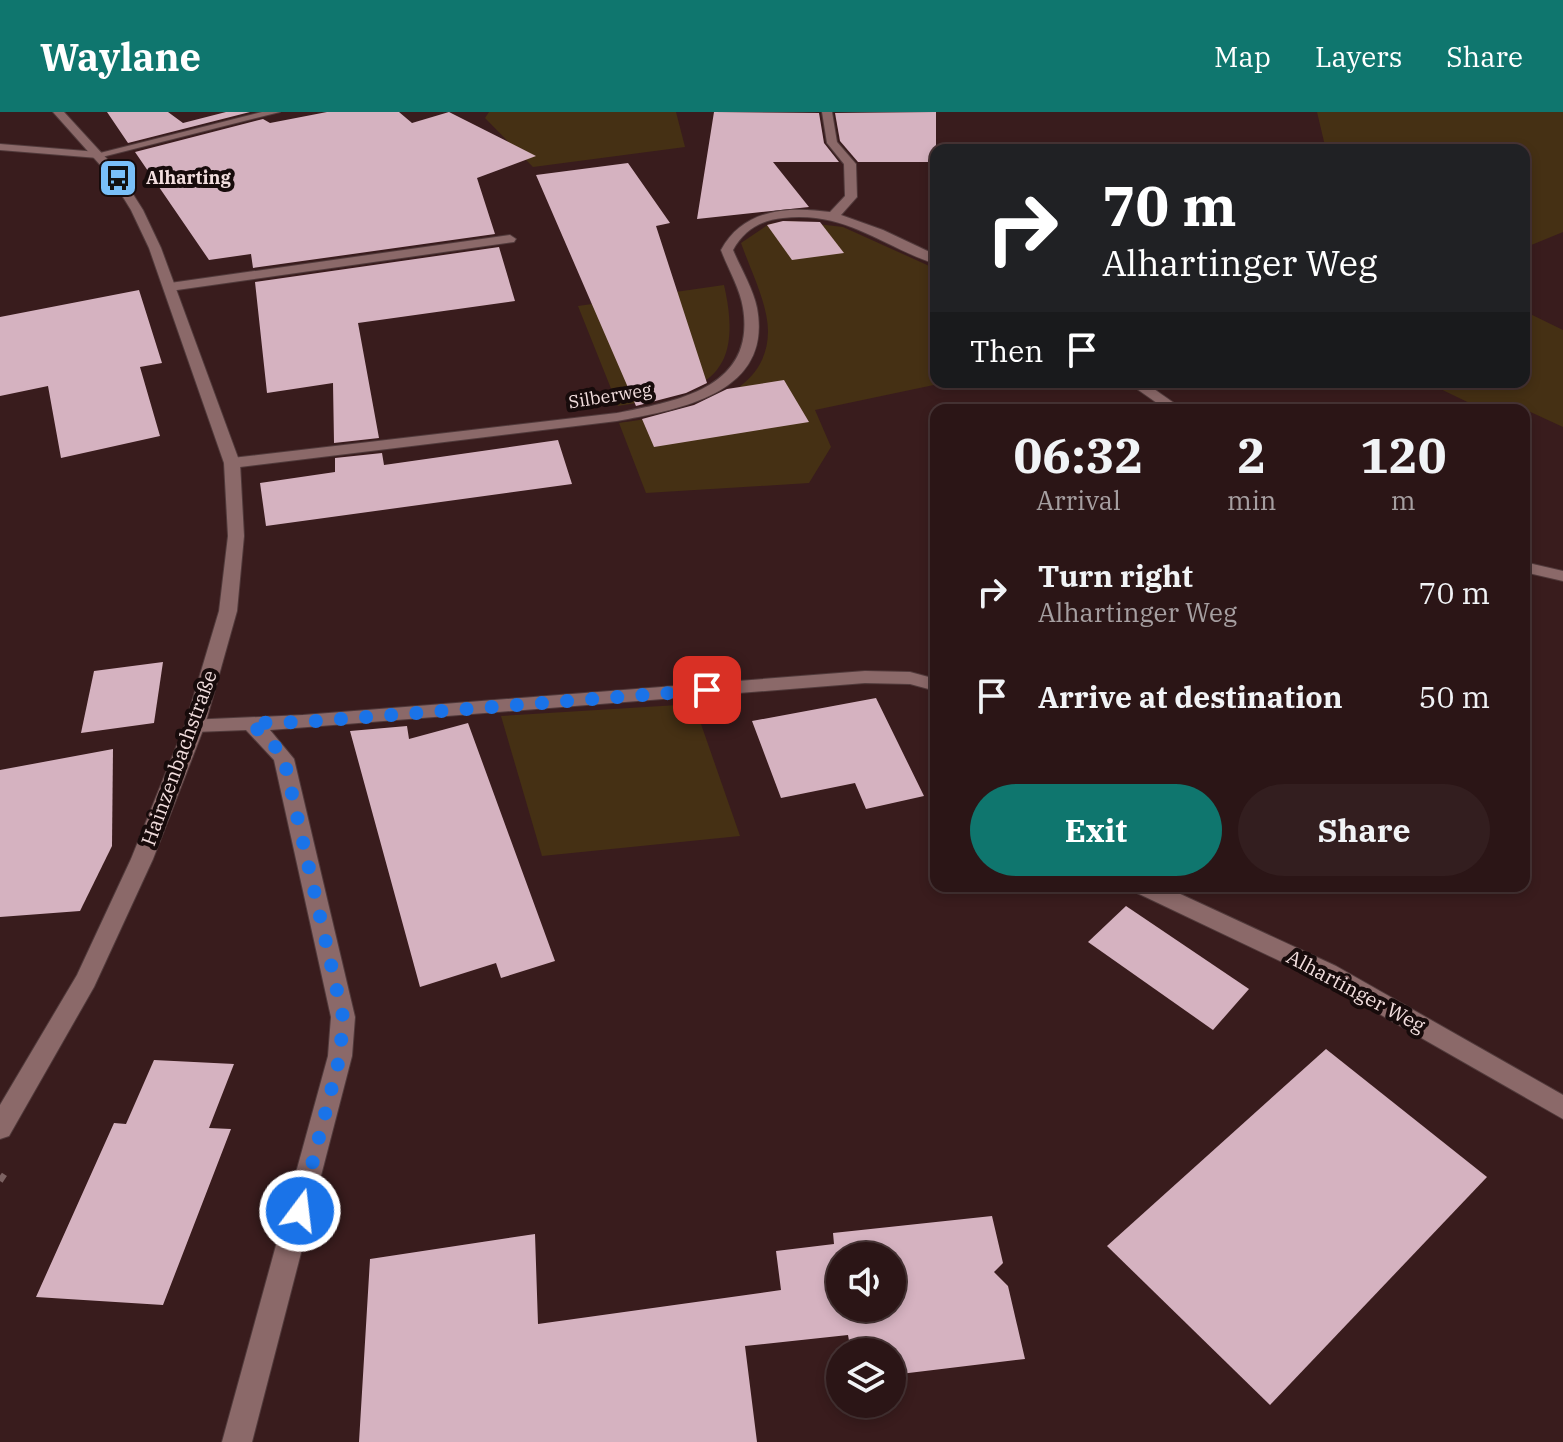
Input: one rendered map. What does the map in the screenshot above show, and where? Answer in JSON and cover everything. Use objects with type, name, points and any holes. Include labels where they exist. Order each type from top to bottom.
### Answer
[{"type":"street","name":"Hainzenbachstraße","points":[[0,1128],[86,980],[142,859],[195,725],[218,653],[234,570],[232,463],[142,213],[98,155],[58,112]]},
{"type":"street","points":[[0,147],[98,155],[275,112]]},
{"type":"street","points":[[827,112],[832,143],[850,164],[851,197],[832,217]]},
{"type":"street","name":"Silberweg","points":[[232,463],[617,417],[690,399],[715,389],[737,374],[747,357],[752,336],[750,308],[727,250],[731,237],[746,225],[766,217],[790,214],[832,217],[930,258]]},
{"type":"street","points":[[170,287],[510,239]]},
{"type":"street","points":[[1143,388],[1168,404]]},
{"type":"street","points":[[1530,568],[1563,576]]},
{"type":"street","points":[[195,725],[303,722],[865,677],[910,678],[930,683]]},
{"type":"street","points":[[237,1442],[334,1084],[343,1017],[284,759],[271,741],[250,723]]},
{"type":"street","name":"Alhartinger Weg","points":[[1156,892],[1328,973],[1563,1108]]},
{"type":"shaded area","points":[[489,112],[676,112],[685,147],[533,167],[485,118]]},
{"type":"shaded area","points":[[1317,112],[1563,112],[1563,232],[1530,246],[1530,144],[1325,144]]},
{"type":"shaded area","points":[[792,221],[843,227],[930,266],[930,386],[815,410],[831,447],[809,483],[646,493],[619,423],[689,410],[735,390],[752,375],[764,356],[768,331],[762,298],[741,243],[769,224]]},
{"type":"shaded area","points":[[724,285],[729,317],[728,343],[722,362],[710,377],[673,395],[618,406],[578,306]]},
{"type":"shaded area","points":[[1530,314],[1563,330],[1563,427],[1530,412],[1530,404],[1472,404],[1438,388],[1530,388]]},
{"type":"shaded area","points":[[694,704],[740,836],[542,856],[501,716]]},
{"type":"building","points":[[107,112],[168,112],[183,123],[226,112],[250,112],[128,143]]},
{"type":"building","points":[[327,112],[399,112],[412,123],[449,112],[536,156],[477,178],[495,234],[253,268],[251,254],[209,260],[135,152],[263,119],[270,123]]},
{"type":"building","points":[[714,112],[819,113],[824,143],[839,162],[773,162],[809,207],[697,219]]},
{"type":"building","points":[[936,112],[936,144],[930,144],[930,162],[858,162],[840,141],[835,113]]},
{"type":"building","points":[[628,163],[670,223],[656,226],[707,383],[686,393],[636,406],[536,175]]},
{"type":"building","points":[[783,221],[820,222],[844,253],[792,260],[767,225]]},
{"type":"building","points":[[499,247],[515,301],[358,323],[379,438],[334,443],[333,383],[267,393],[255,282]]},
{"type":"building","points":[[139,290],[162,363],[140,367],[160,436],[61,458],[48,386],[0,396],[0,317]]},
{"type":"building","points":[[784,380],[809,422],[654,447],[642,419],[694,405],[727,389]]},
{"type":"building","points":[[558,440],[572,484],[266,526],[260,483],[335,472],[335,458],[382,453],[384,465]]},
{"type":"building","points":[[163,662],[154,723],[81,733],[94,671]]},
{"type":"building","points":[[876,698],[924,796],[866,809],[855,783],[781,798],[752,721]]},
{"type":"building","points":[[468,723],[555,961],[501,978],[496,963],[420,987],[350,731],[407,726],[409,739]]},
{"type":"building","points":[[113,749],[112,846],[80,911],[0,917],[0,770]]},
{"type":"building","points":[[1126,906],[1249,989],[1213,1030],[1088,942]]},
{"type":"building","points":[[1326,1049],[1487,1177],[1270,1405],[1107,1246]]},
{"type":"building","points":[[154,1060],[234,1064],[209,1128],[231,1129],[163,1305],[36,1297],[114,1123],[126,1124]]},
{"type":"building","points":[[992,1216],[1003,1263],[994,1272],[1008,1286],[1025,1359],[906,1373],[906,1338],[849,1338],[848,1335],[745,1346],[757,1442],[359,1442],[370,1259],[535,1234],[538,1324],[781,1290],[776,1251],[826,1245],[826,1322],[906,1322],[906,1242],[834,1242],[833,1233]]},
{"type":"place","name":"Alharting","points":[[118,178]]},
{"type":"route","points":[[300,1211],[340,1056],[343,1017],[284,759],[271,741],[250,723],[303,722],[707,690]]}]
